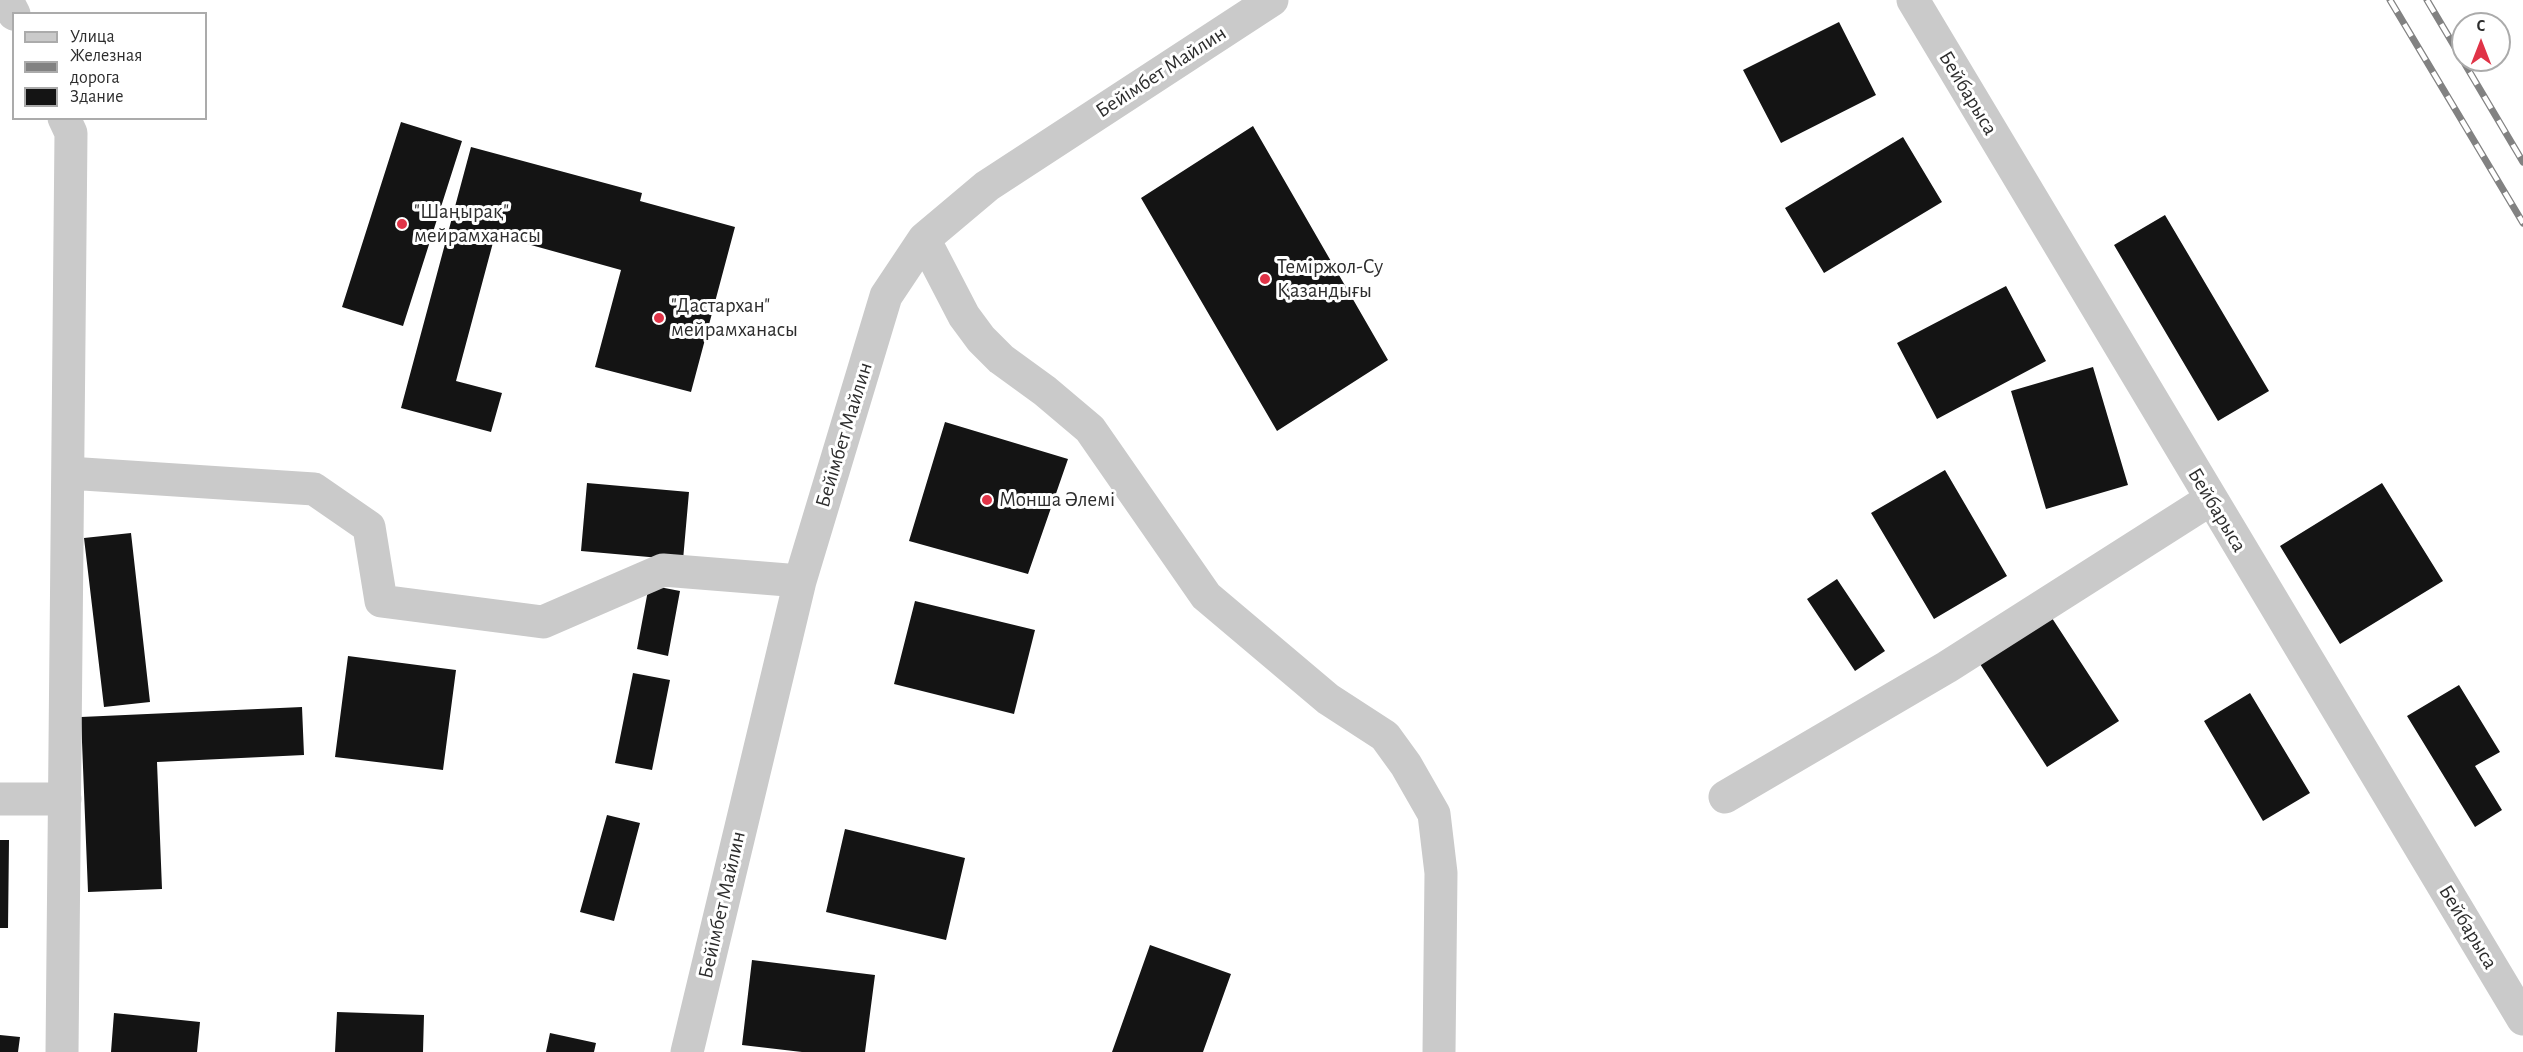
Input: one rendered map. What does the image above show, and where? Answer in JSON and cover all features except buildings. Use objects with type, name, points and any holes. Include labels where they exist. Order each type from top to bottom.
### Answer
[{"type":"street","name":"Бейімбет Майлин","points":[[687,1052],[800,581],[886,296],[924,239],[987,186],[1272,0]]},
{"type":"street","name":"Бейбарыса","points":[[1913,0],[2523,1019]]},
{"type":"street","points":[[62,1052],[71,133],[65,120]]},
{"type":"street","points":[[924,239],[963,316],[981,339],[1001,359],[1090,429],[1206,596],[1329,699],[1384,736],[1406,765],[1434,814],[1440,861],[1439,1052]]},
{"type":"street","points":[[68,473],[314,489],[369,527],[381,601],[543,622],[663,570],[800,581]]},
{"type":"street","points":[[1725,797],[1947,667],[2211,499]]},
{"type":"street","points":[[0,799],[65,799]]},
{"type":"railway","points":[[2390,0],[2523,223]]},
{"type":"railway","points":[[2427,0],[2523,162]]},
{"type":"place","name":"\"Шаңырақ\" мейрамханасы","points":[[402,224]]},
{"type":"place","name":"Теміржол-Су Қазандығы","points":[[1265,279]]},
{"type":"place","name":"\"Дастархан\" мейрамханасы","points":[[659,318]]},
{"type":"place","name":"Монша Әлемі","points":[[987,500]]}]
